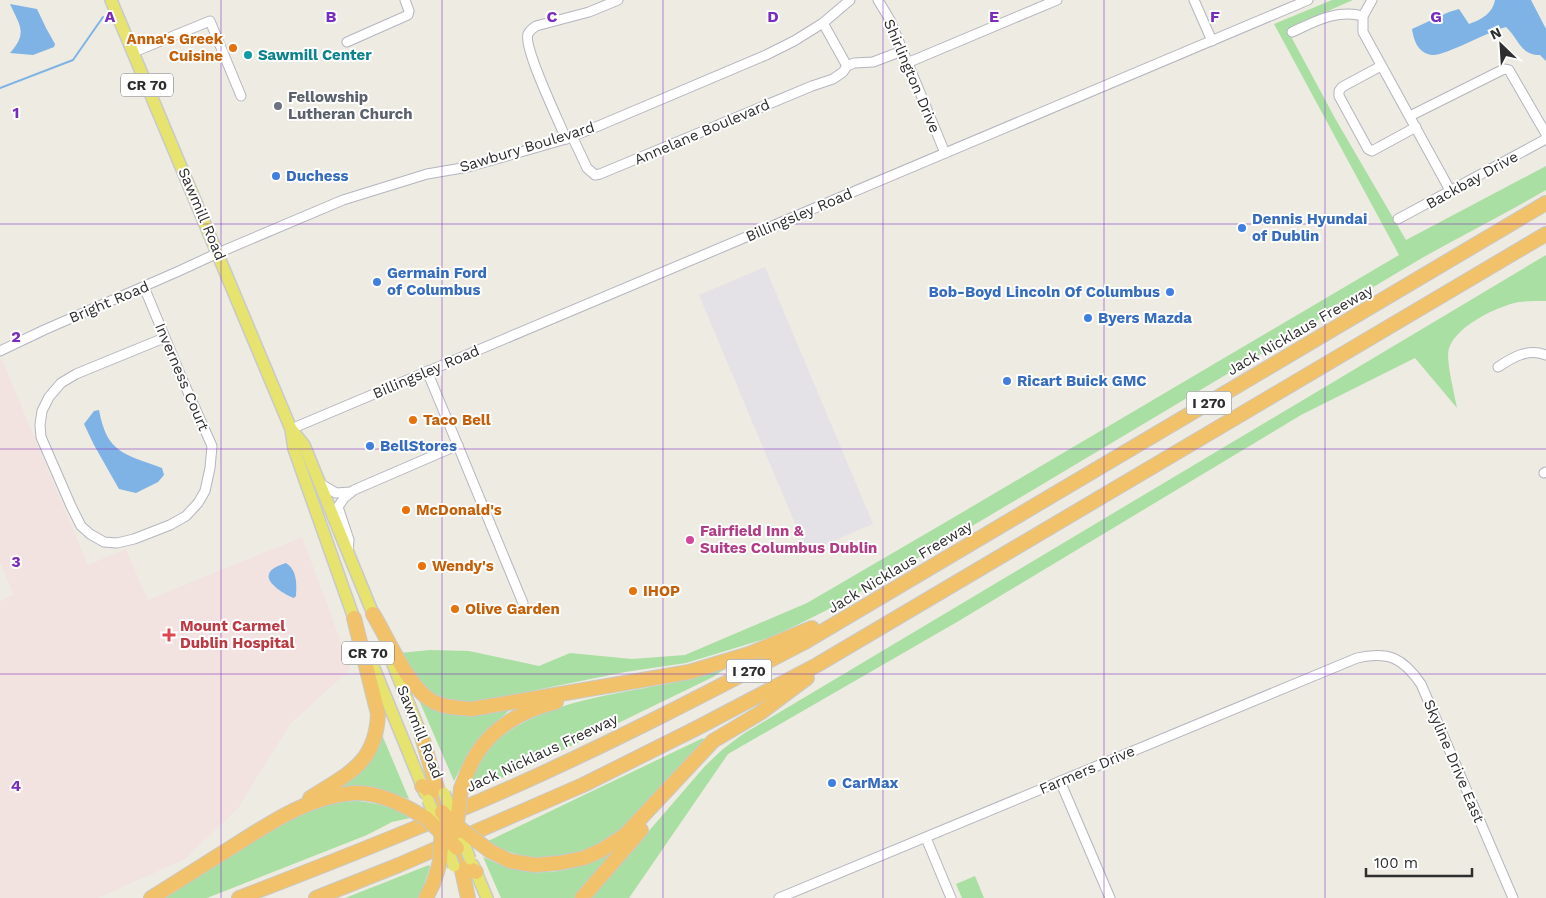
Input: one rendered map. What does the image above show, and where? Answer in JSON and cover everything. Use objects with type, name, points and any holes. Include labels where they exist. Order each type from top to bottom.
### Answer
[{"type":"highway","name":"Jack Nicklaus Freeway","points":[[239,898],[390,839],[519,784],[688,703],[803,643],[1546,203]]},
{"type":"highway","name":"I 270","points":[[316,898],[399,865],[582,785],[697,728],[817,665],[1546,234]]},
{"type":"highway","points":[[373,614],[412,682],[421,693],[434,702],[451,708],[472,709],[689,672],[749,654],[796,636],[925,572]]},
{"type":"highway","points":[[152,898],[355,768],[365,758],[374,743],[378,714],[354,618]]},
{"type":"highway","points":[[442,812],[490,851],[510,861],[535,865],[584,858],[625,836],[713,741],[760,713],[857,642]]},
{"type":"highway","points":[[468,898],[462,862],[457,848],[457,825],[461,788],[474,759],[487,740],[504,725],[543,705],[625,684]]},
{"type":"highway","points":[[422,737],[436,796],[442,812],[440,861],[433,884],[426,898]]},
{"type":"highway","points":[[582,898],[670,796],[688,768]]},
{"type":"highway","points":[[422,786],[436,796]]},
{"type":"highway","points":[[275,820],[330,796],[355,793],[375,795],[394,800],[426,818],[457,848]]},
{"type":"highway","points":[[462,862],[476,872]]},
{"type":"main road","name":"Sawmill Road","points":[[111,0],[291,429],[294,449],[354,618],[422,786]]},
{"type":"main road","name":"Sawmill Road","points":[[291,429],[304,445],[422,737]]},
{"type":"main road","name":"Sawmill Road","points":[[436,796],[457,825],[462,862]]},
{"type":"main road","name":"Sawmill Road","points":[[436,796],[441,832],[462,862]]},
{"type":"main road","points":[[476,872],[487,898]]},
{"type":"street","points":[[347,42],[408,15],[410,11],[404,0]]},
{"type":"street","name":"Annelane Boulevard","points":[[618,0],[589,12],[536,26],[528,34],[533,61],[569,138],[587,168],[595,174],[600,174],[833,79],[843,72],[847,66],[854,63],[873,62],[902,51]]},
{"type":"street","name":"Shirlington Drive","points":[[878,0],[890,20],[945,153]]},
{"type":"street","points":[[907,63],[1057,0]]},
{"type":"street","points":[[1194,0],[1212,41]]},
{"type":"street","name":"Billingsley Road","points":[[291,429],[1308,0]]},
{"type":"street","points":[[1372,0],[1363,16],[1363,32],[1451,192]]},
{"type":"street","name":"Sawbury Boulevard","points":[[218,252],[360,195],[427,174],[468,166],[569,138],[766,55],[823,23],[848,1]]},
{"type":"street","points":[[1292,32],[1334,15],[1346,13],[1363,16]]},
{"type":"street","points":[[134,52],[210,21],[241,96]]},
{"type":"street","points":[[823,23],[847,66]]},
{"type":"street","points":[[1381,66],[1339,91],[1339,96],[1368,149],[1372,151],[1416,128]]},
{"type":"street","points":[[1410,116],[1504,69],[1508,70],[1546,134]]},
{"type":"street","name":"Backbay Drive","points":[[1398,219],[1546,139]]},
{"type":"street","name":"Bright Road","points":[[0,351],[218,252]]},
{"type":"street","name":"Inverness Court","points":[[144,287],[164,338],[212,446],[210,468],[205,491],[198,503],[186,516],[170,525],[134,539],[117,543],[104,542],[80,526],[41,437],[42,411],[49,397],[61,383],[76,374],[164,338]]},
{"type":"street","points":[[1498,367],[1521,354],[1531,352],[1546,355]]},
{"type":"street","points":[[427,371],[523,603]]},
{"type":"street","points":[[348,554],[349,540],[338,507],[344,498],[351,492],[458,445]]},
{"type":"street","points":[[319,483],[336,493],[351,492]]},
{"type":"street","name":"Farmers Drive","points":[[779,898],[1357,658],[1382,655],[1397,659]]},
{"type":"street","name":"Skyline Drive East","points":[[1397,659],[1411,669],[1421,684],[1513,898]]},
{"type":"street","points":[[1060,781],[1110,898]]},
{"type":"street","points":[[926,838],[951,898]]},
{"type":"shaded area","points":[[765,267],[873,524],[807,552],[699,295]]},
{"type":"shaded area","name":"Mount Carmel Dublin Hospital","points":[[2,360],[88,565],[126,549],[148,600],[302,537],[351,669],[291,723],[238,808],[185,859],[98,898],[0,898],[0,601],[14,595],[0,563],[0,361]]},
{"type":"green space","points":[[1332,0],[1353,0],[1287,29],[1336,120],[1406,240],[1546,166],[1546,190],[1422,258],[841,603],[768,638],[686,663],[625,672],[472,703],[456,702],[434,696],[427,692],[414,677],[400,653],[430,650],[469,651],[539,666],[570,653],[632,659],[685,655],[807,603],[1399,255],[1274,24]]},
{"type":"green space","points":[[1546,255],[1546,301],[1519,302],[1499,308],[1465,328],[1450,345],[1448,360],[1457,408],[1415,358],[1301,415],[957,622],[728,754],[629,898],[591,898],[705,766],[743,734]]},
{"type":"green space","points":[[726,668],[713,677],[540,761],[475,790],[466,792],[476,767],[486,750],[512,729],[535,717],[584,700],[685,680]]},
{"type":"green space","points":[[418,698],[511,707],[477,742],[454,781]]},
{"type":"green space","points":[[380,730],[409,799],[372,790],[334,787]]},
{"type":"green space","points":[[703,738],[705,741],[677,768],[636,816],[601,843],[573,854],[544,858],[518,855],[486,842]]},
{"type":"green space","points":[[358,801],[386,806],[410,818],[392,822],[367,835],[207,898],[160,898],[293,817],[340,802]]},
{"type":"green space","points":[[613,852],[575,898],[501,898],[483,857],[517,870],[549,872],[580,866]]},
{"type":"green space","points":[[429,865],[422,891],[418,898],[345,898]]},
{"type":"green space","points":[[975,876],[984,898],[962,898],[956,884]]},
{"type":"water","points":[[1495,0],[1531,0],[1546,29],[1546,61],[1540,55],[1528,52],[1520,46],[1506,27],[1438,55],[1427,54],[1418,46],[1412,29],[1459,9],[1469,24],[1486,15],[1492,9]]},
{"type":"water","points":[[10,4],[37,9],[55,44],[54,47],[33,55],[10,53],[21,35],[19,24]]},
{"type":"water","points":[[99,410],[102,425],[113,444],[128,455],[162,468],[164,475],[158,482],[136,493],[119,489],[84,424],[94,411]]},
{"type":"water","points":[[286,563],[292,569],[296,578],[296,596],[294,598],[277,589],[269,578],[271,570]]},
{"type":"waterway","points":[[0,88],[73,60],[103,17]]},
{"type":"place","name":"Anna's Greek Cuisine","points":[[233,48]]},
{"type":"place","name":"Sawmill Center","points":[[248,55]]},
{"type":"place","name":"Fellowship Lutheran Church","points":[[278,106]]},
{"type":"place","name":"Duchess","points":[[276,176]]},
{"type":"place","name":"Dennis Hyundai of Dublin","points":[[1242,228]]},
{"type":"place","name":"Germain Ford of Columbus","points":[[377,282]]},
{"type":"place","name":"Bob-Boyd Lincoln Of Columbus","points":[[1170,292]]},
{"type":"place","name":"Byers Mazda","points":[[1088,318]]},
{"type":"place","name":"Ricart Buick GMC","points":[[1007,381]]},
{"type":"place","name":"Taco Bell","points":[[413,420]]},
{"type":"place","name":"BellStores","points":[[370,446]]},
{"type":"place","name":"McDonald's","points":[[406,510]]},
{"type":"place","name":"Fairfield Inn & Suites Columbus Dublin","points":[[690,540]]},
{"type":"place","name":"Wendy's","points":[[422,566]]},
{"type":"place","name":"IHOP","points":[[633,591]]},
{"type":"place","name":"Olive Garden","points":[[455,609]]},
{"type":"place","name":"Mount Carmel Dublin Hospital","points":[[169,635]]},
{"type":"place","name":"CarMax","points":[[832,783]]}]
